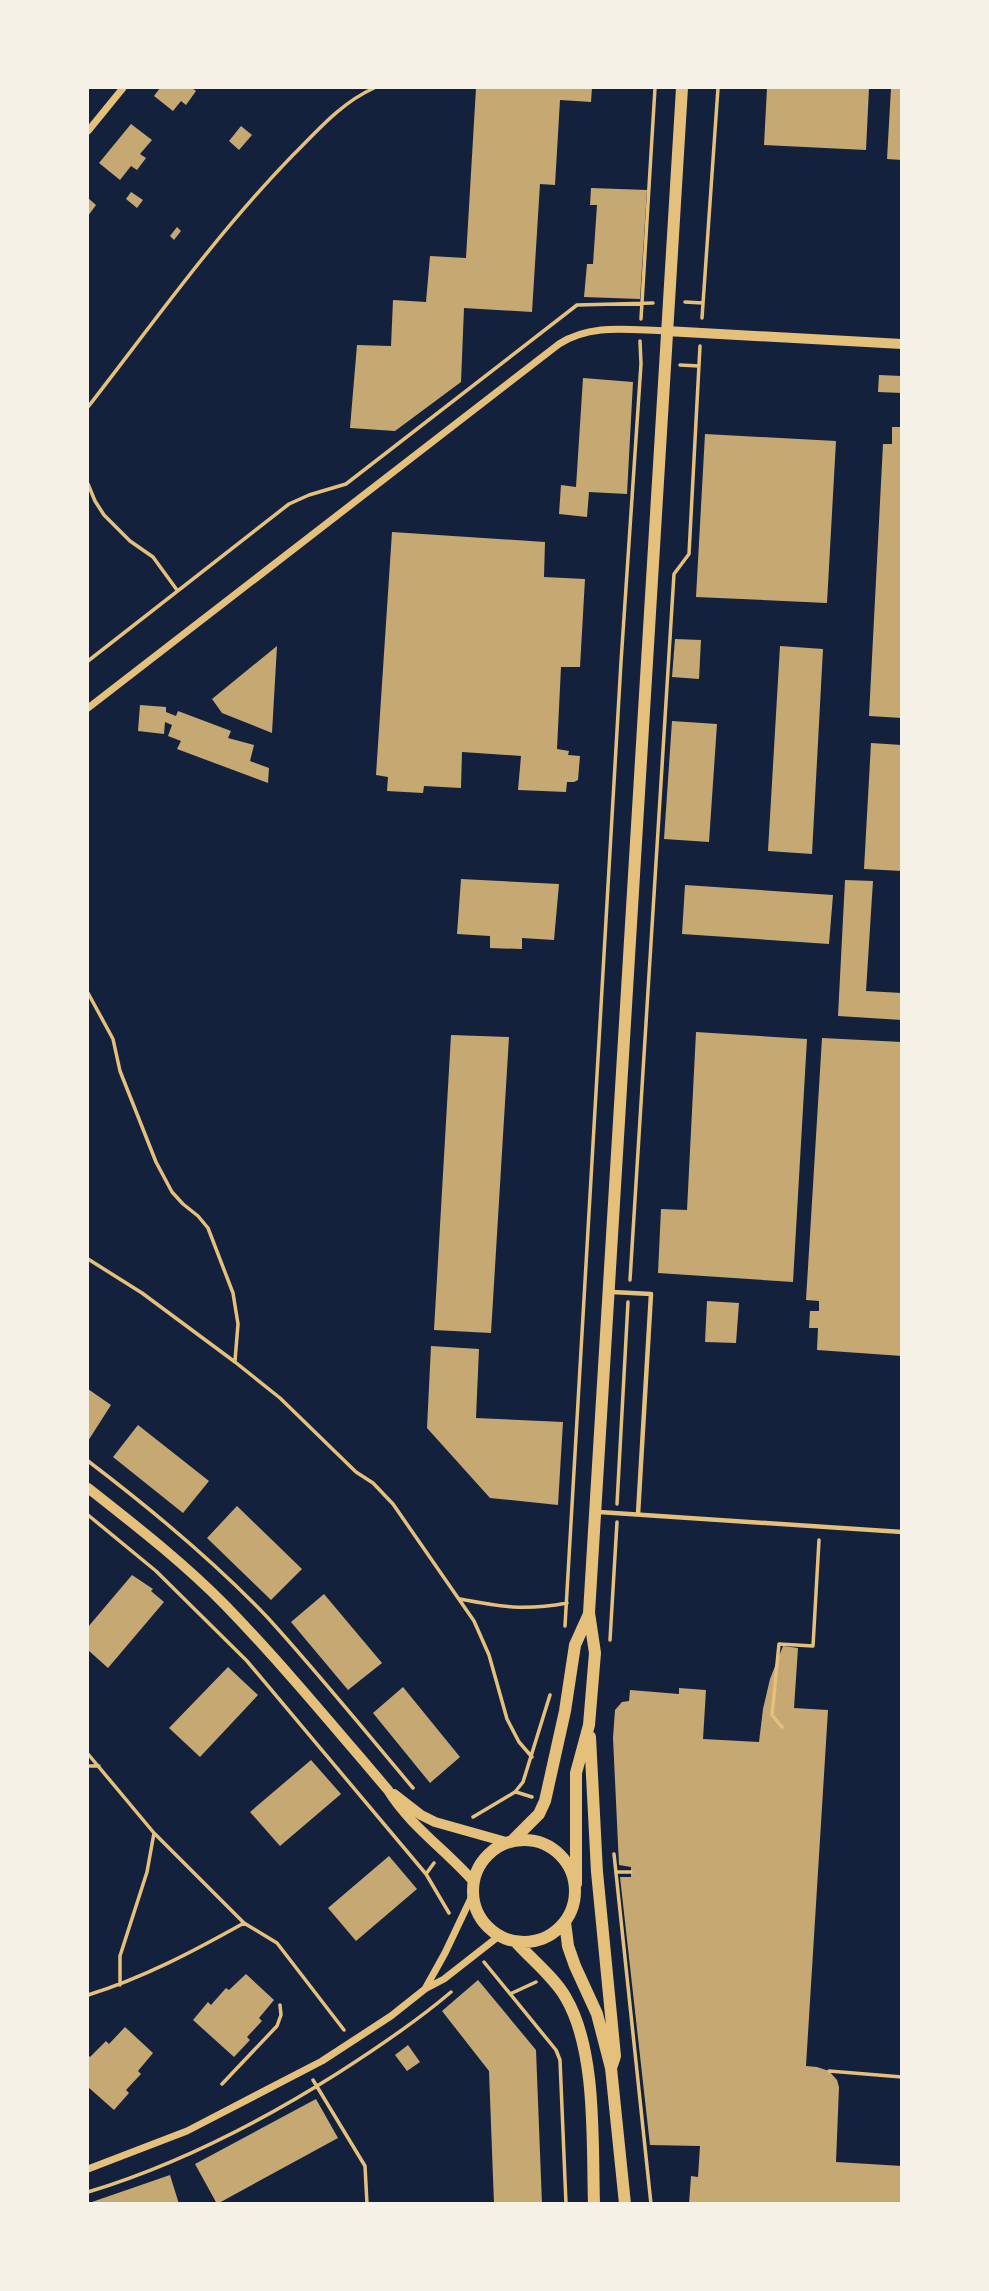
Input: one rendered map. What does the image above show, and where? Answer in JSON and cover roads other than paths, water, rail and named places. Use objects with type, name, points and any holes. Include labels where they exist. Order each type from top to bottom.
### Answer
[{"type":"main road","points":[[611,2068],[615,2056],[597,1872],[589,1726],[594,1653],[589,1613],[682,88]]},
{"type":"main road","points":[[510,1841],[539,1814],[545,1801],[565,1711],[575,1644],[589,1613]]},
{"type":"main road","points":[[576,1884],[570,1867],[558,1852],[544,1842],[528,1839],[510,1841],[499,1845],[485,1856],[475,1873],[472,1896],[478,1914],[488,1928],[499,1936],[516,1942],[537,1941],[556,1932],[565,1922],[575,1899],[576,1884],[576,1773],[589,1726]]},
{"type":"main road","points":[[565,1922],[568,1945],[597,2014],[611,2068],[625,2203]]},
{"type":"main road","points":[[516,1942],[567,1999],[578,2025],[590,2086],[594,2203]]},
{"type":"street","points":[[88,131],[123,88]]},
{"type":"street","points":[[88,708],[559,344],[582,332],[640,330],[901,344]]},
{"type":"street","points":[[88,1488],[170,1555],[224,1604],[286,1670],[413,1823],[474,1882]]},
{"type":"street","points":[[388,1790],[435,1822],[510,1841]]},
{"type":"street","points":[[425,1989],[472,1896]]},
{"type":"street","points":[[88,2169],[187,2131],[307,2069],[391,2016],[499,1936]]},
{"type":"lane","points":[[607,1292],[652,1294],[638,1514]]},
{"type":"lane","points":[[596,1512],[901,1532]]}]
